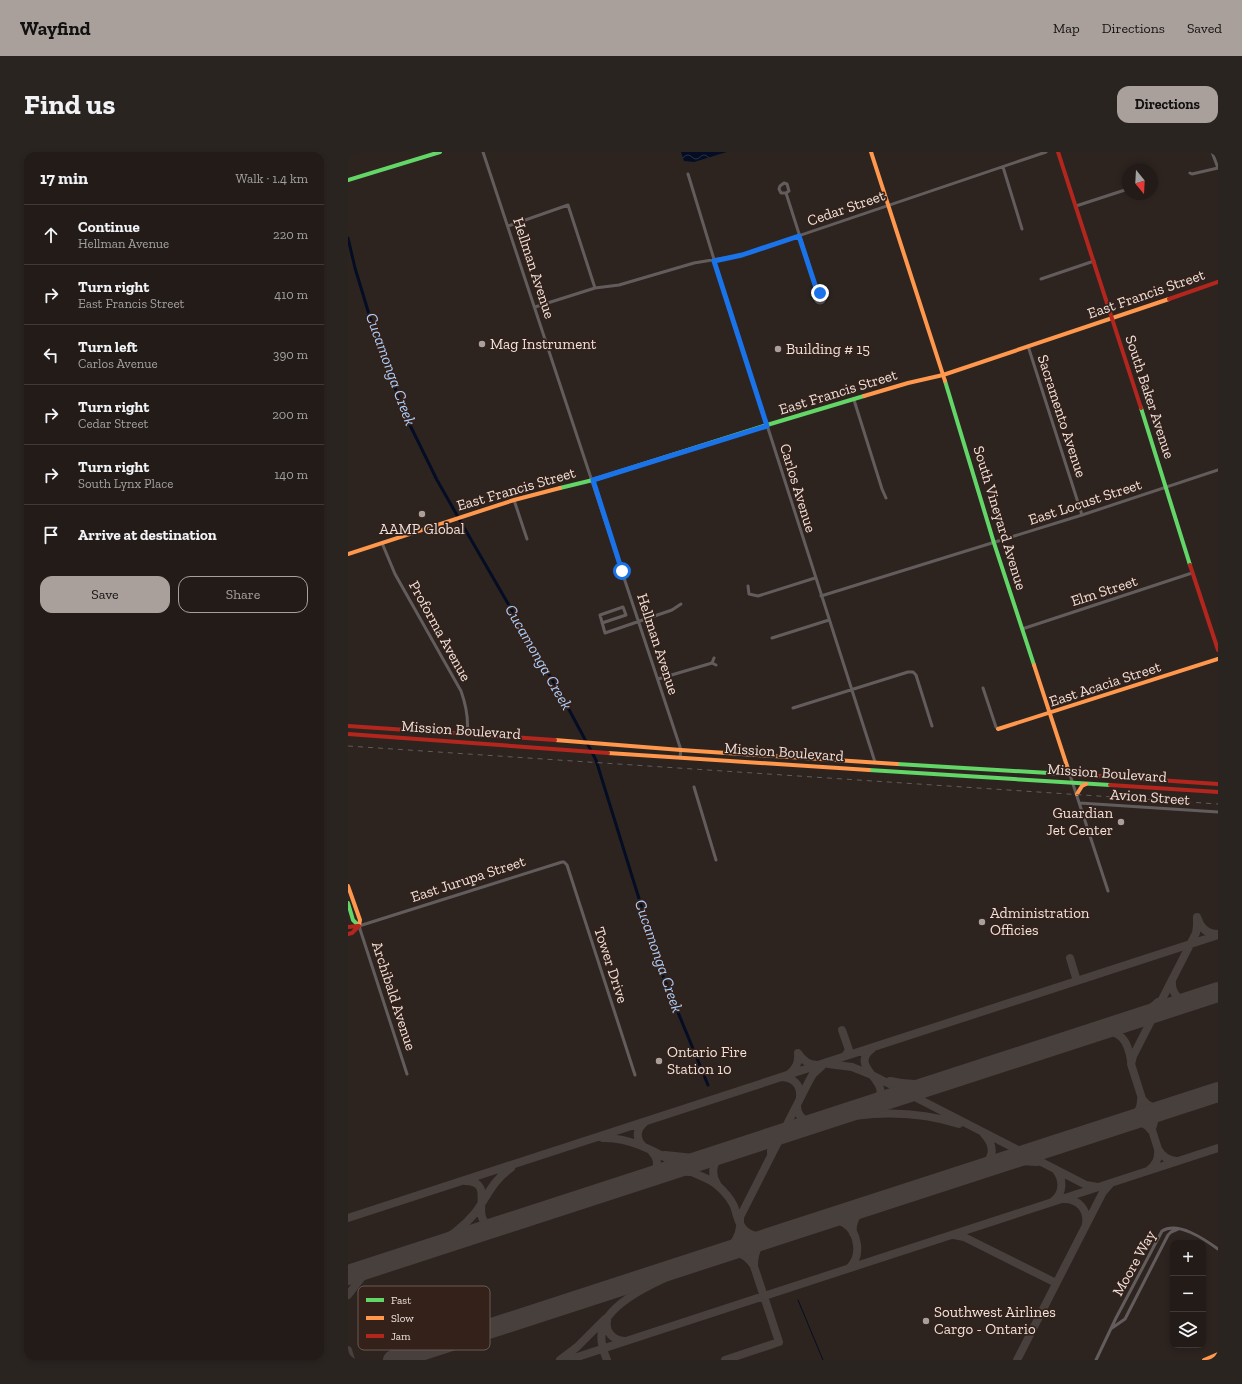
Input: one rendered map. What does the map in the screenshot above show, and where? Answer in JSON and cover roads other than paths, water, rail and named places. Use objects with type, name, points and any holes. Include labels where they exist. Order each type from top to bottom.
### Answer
[{"type":"main road","points":[[348,180],[440,152]]},
{"type":"main road","name":"South Vineyard Avenue","points":[[871,152],[943,375],[994,543],[1070,774]]},
{"type":"main road","name":"South Baker Avenue","points":[[1058,152],[1094,261],[1192,573],[1218,650]]},
{"type":"main road","name":"East Francis Street","points":[[348,554],[514,500],[593,480],[767,426],[943,375],[1218,282]]},
{"type":"main road","name":"East Acacia Street","points":[[998,729],[1218,659]]},
{"type":"main road","name":"Mission Boulevard","points":[[348,726],[681,750],[1218,784]]},
{"type":"main road","name":"Mission Boulevard","points":[[348,734],[585,752],[1218,792]]},
{"type":"main road","points":[[1077,794],[1082,786],[1087,784]]},
{"type":"main road","name":"Archibald Avenue","points":[[348,888],[360,920],[359,926]]},
{"type":"main road","name":"Archibald Avenue","points":[[348,903],[353,920],[359,926]]},
{"type":"main road","points":[[348,927],[359,926]]},
{"type":"main road","points":[[348,934],[352,933],[359,926]]},
{"type":"main road","points":[[1204,1360],[1218,1354]]},
{"type":"street","name":"Hellman Avenue","points":[[484,152],[658,679],[681,750],[680,757]]},
{"type":"street","name":"Cedar Street","points":[[535,307],[595,288],[619,285],[694,263],[714,261],[742,255],[1046,152]]},
{"type":"street","points":[[1190,173],[1192,174],[1218,168],[1212,152]]},
{"type":"street","points":[[1003,167],[1022,229]]},
{"type":"street","name":"Carlos Avenue","points":[[688,174],[714,261],[875,762]]},
{"type":"street","points":[[1076,206],[1122,191]]},
{"type":"street","points":[[786,193],[818,294]]},
{"type":"street","points":[[508,226],[568,205],[595,288]]},
{"type":"street","points":[[1041,279],[1094,261]]},
{"type":"street","name":"Sacramento Avenue","points":[[1028,346],[1082,515]]},
{"type":"street","points":[[854,400],[886,498]]},
{"type":"street","name":"East Locust Street","points":[[821,596],[994,543],[1218,470]]},
{"type":"street","points":[[514,500],[527,539]]},
{"type":"street","name":"Proforma Avenue","points":[[382,543],[395,574],[461,691],[466,705],[467,734]]},
{"type":"street","name":"Elm Street","points":[[1022,629],[1192,573]]},
{"type":"street","points":[[748,586],[749,594],[758,596],[815,578]]},
{"type":"street","points":[[602,623],[626,615],[623,607],[600,615],[602,623],[605,633],[638,620],[672,610],[682,604]]},
{"type":"street","points":[[772,638],[829,620]]},
{"type":"street","points":[[712,663],[714,658]]},
{"type":"street","points":[[658,679],[712,663],[716,665]]},
{"type":"street","points":[[793,708],[908,672],[913,672],[916,676],[932,726]]},
{"type":"street","points":[[983,688],[998,729]]},
{"type":"street","name":"South Vineyard Avenue","points":[[1070,774],[1108,891]]},
{"type":"street","points":[[694,787],[716,860]]},
{"type":"street","name":"Avion Street","points":[[1080,803],[1218,812]]},
{"type":"street","name":"East Jurupa Street","points":[[359,926],[559,862],[564,862]]},
{"type":"street","name":"Tower Drive","points":[[564,862],[567,865],[636,1075]]},
{"type":"street","name":"Archibald Avenue","points":[[359,926],[407,1074]]},
{"type":"street","points":[[1112,1328],[1125,1319],[1168,1235],[1181,1228]]},
{"type":"street","name":"Moore Way","points":[[1096,1360],[1162,1231],[1166,1229],[1181,1228],[1218,1249]]},
{"type":"water","points":[[681,152],[727,152],[694,162],[684,161]]},
{"type":"waterway","name":"Cucamonga Creek","points":[[348,238],[355,268],[375,334],[406,417],[437,480],[565,702],[596,760],[663,976],[708,1085]]},
{"type":"waterway","points":[[798,1300],[823,1360]]},
{"type":"railway","points":[[348,746],[1218,804]]},
{"type":"place","name":"Mag Instrument","points":[[482,344]]},
{"type":"place","name":"Building # 15","points":[[778,349]]},
{"type":"place","name":"AAMP Global","points":[[422,514]]},
{"type":"place","name":"Guardian Jet Center","points":[[1121,822]]},
{"type":"place","name":"Administration Officies","points":[[982,922]]},
{"type":"place","name":"Ontario Fire Station 10","points":[[659,1061]]},
{"type":"place","name":"Southwest Airlines Cargo - Ontario","points":[[926,1321]]}]
